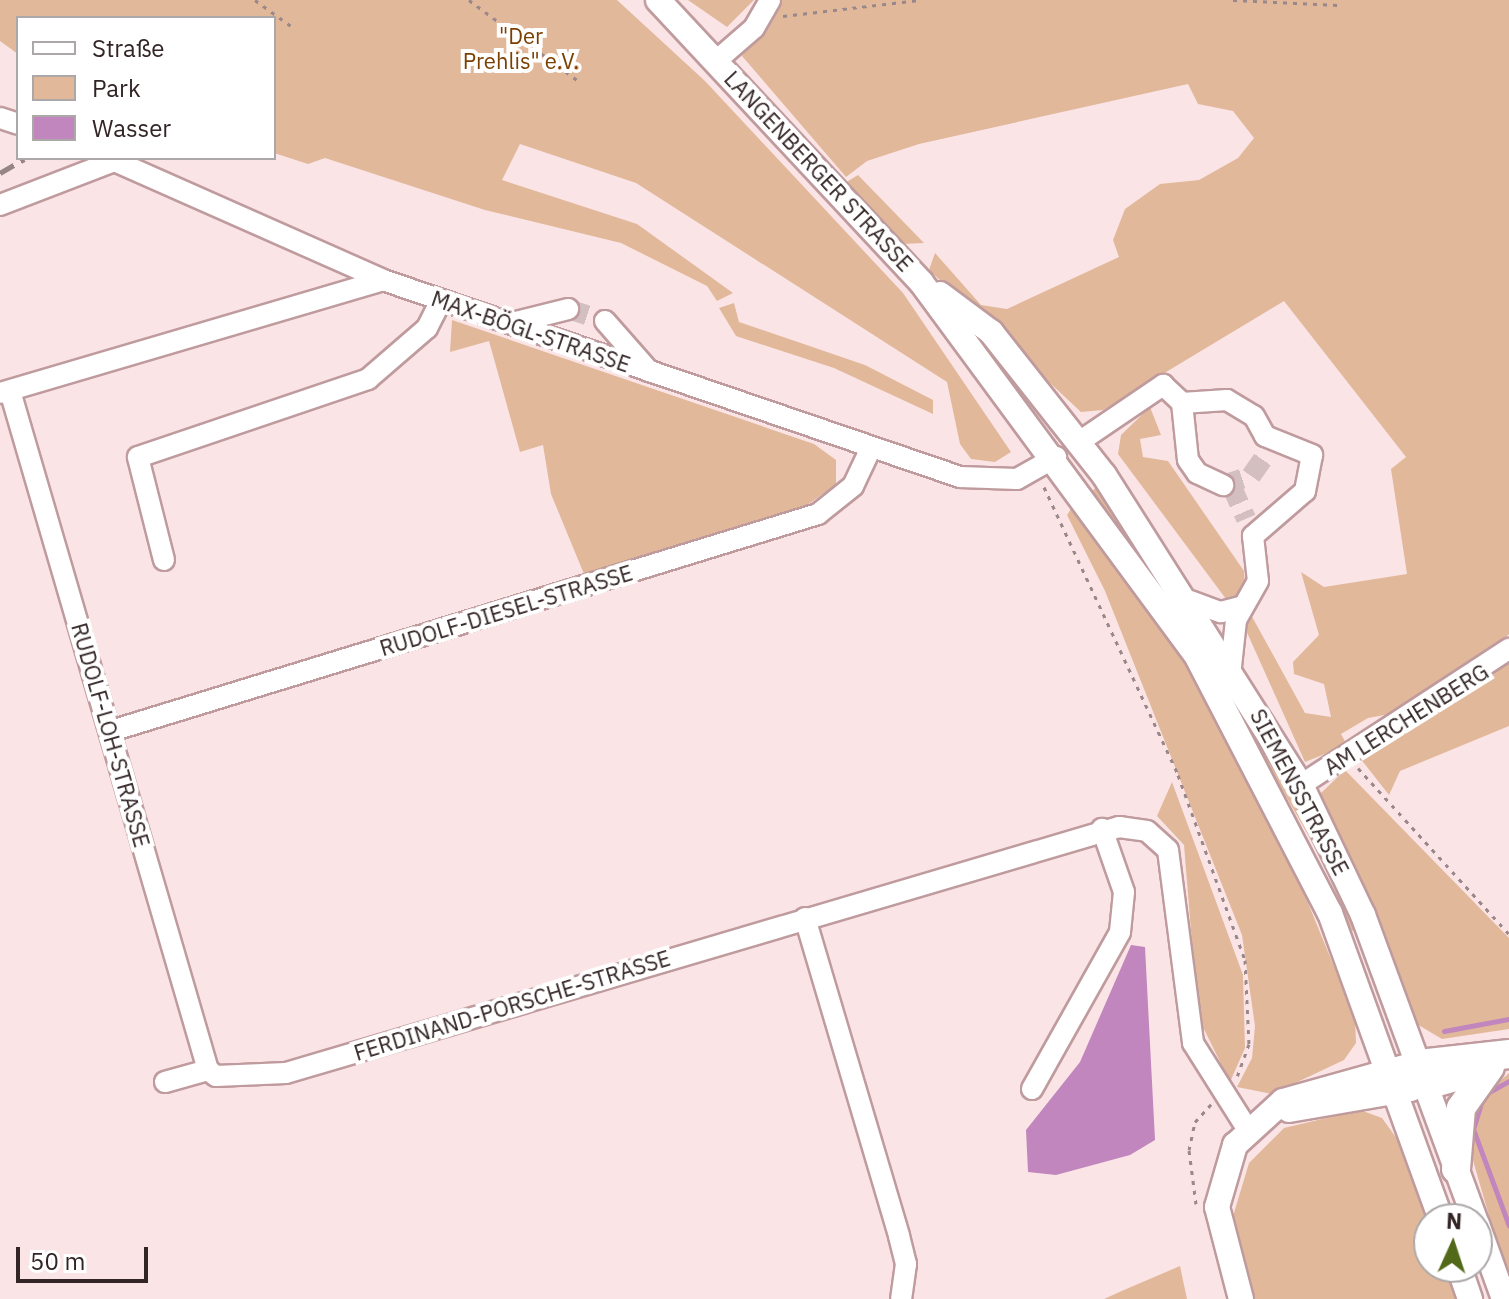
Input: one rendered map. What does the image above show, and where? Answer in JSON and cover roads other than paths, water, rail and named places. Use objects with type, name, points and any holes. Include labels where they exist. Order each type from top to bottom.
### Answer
[{"type":"highway","points":[[1423,1074],[1503,1060]]},
{"type":"highway","points":[[1456,1169],[1461,1108],[1503,1060]]},
{"type":"main road","name":"LANGENBERGER STRASSE","points":[[658,0],[921,282],[1056,457]]},
{"type":"main road","name":"LANGENBERGER STRASSE","points":[[921,282],[991,332],[1079,442]]},
{"type":"main road","points":[[1056,457],[1079,442]]},
{"type":"main road","name":"SIEMENSSTRASSE","points":[[1079,442],[1190,601],[1301,785],[1363,915],[1469,1203]]},
{"type":"main road","name":"SIEMENSSTRASSE","points":[[1056,457],[1195,653],[1262,775],[1330,913],[1435,1203]]},
{"type":"main road","points":[[1241,1299],[1217,1207],[1226,1163],[1248,1130],[1301,1093],[1392,1082],[1423,1074]]},
{"type":"main road","name":"SIEMENSSTRASSE","points":[[1493,1269],[1504,1299]]},
{"type":"street","name":"LANGENBERGER STRASSE","points":[[716,61],[754,28],[770,0]]},
{"type":"street","points":[[0,205],[109,160]]},
{"type":"street","name":"MAX-BÖGL-STRASSE","points":[[113,160],[383,280],[871,448],[985,482],[1035,472],[1056,457]]},
{"type":"street","points":[[5,392],[383,280]]},
{"type":"street","points":[[164,560],[138,457],[368,379],[427,328],[441,300]]},
{"type":"street","points":[[512,323],[568,309]]},
{"type":"street","points":[[605,321],[649,371]]},
{"type":"street","points":[[1079,442],[1163,385],[1182,403],[1188,460],[1197,473],[1223,485]]},
{"type":"street","name":"RUDOLF-LOH-STRASSE","points":[[5,392],[111,731],[212,1073]]},
{"type":"street","points":[[1182,403],[1227,400],[1254,416],[1265,446],[1312,455],[1315,472],[1289,509],[1249,528],[1258,581],[1240,607],[1231,667]]},
{"type":"street","name":"RUDOLF-DIESEL-STRASSE","points":[[111,731],[818,514],[853,486],[871,448]]},
{"type":"street","points":[[1190,601],[1221,612],[1240,607]]},
{"type":"street","name":"AM LERCHENBERG","points":[[1301,785],[1509,649]]},
{"type":"street","points":[[1032,1089],[1120,932],[1124,892],[1102,829]]},
{"type":"street","name":"FERDINAND-PORSCHE-STRASSE","points":[[165,1082],[212,1073],[286,1073],[1102,829],[1147,831],[1168,850],[1190,1026],[1220,1096],[1248,1130]]},
{"type":"street","points":[[805,918],[902,1250],[901,1299]]},
{"type":"water","points":[[1131,945],[1145,947],[1155,1140],[1130,1155],[1056,1175],[1028,1172],[1026,1130],[1080,1062]]},
{"type":"waterway","points":[[1444,1031],[1509,1019]]},
{"type":"waterway","points":[[1489,1092],[1509,1081]]},
{"type":"waterway","points":[[1481,1103],[1473,1129],[1509,1226]]},
{"type":"tunnel","points":[[568,309],[605,321]]},
{"type":"tunnel","points":[[1223,485],[1251,476],[1265,456]]},
{"type":"tunnel","points":[[1231,485],[1246,519]]},
{"type":"railway","points":[[0,173],[22,160]]},
{"type":"park label","name":"\"Der Prehlis\" e.V.","points":[[521,48]]}]
